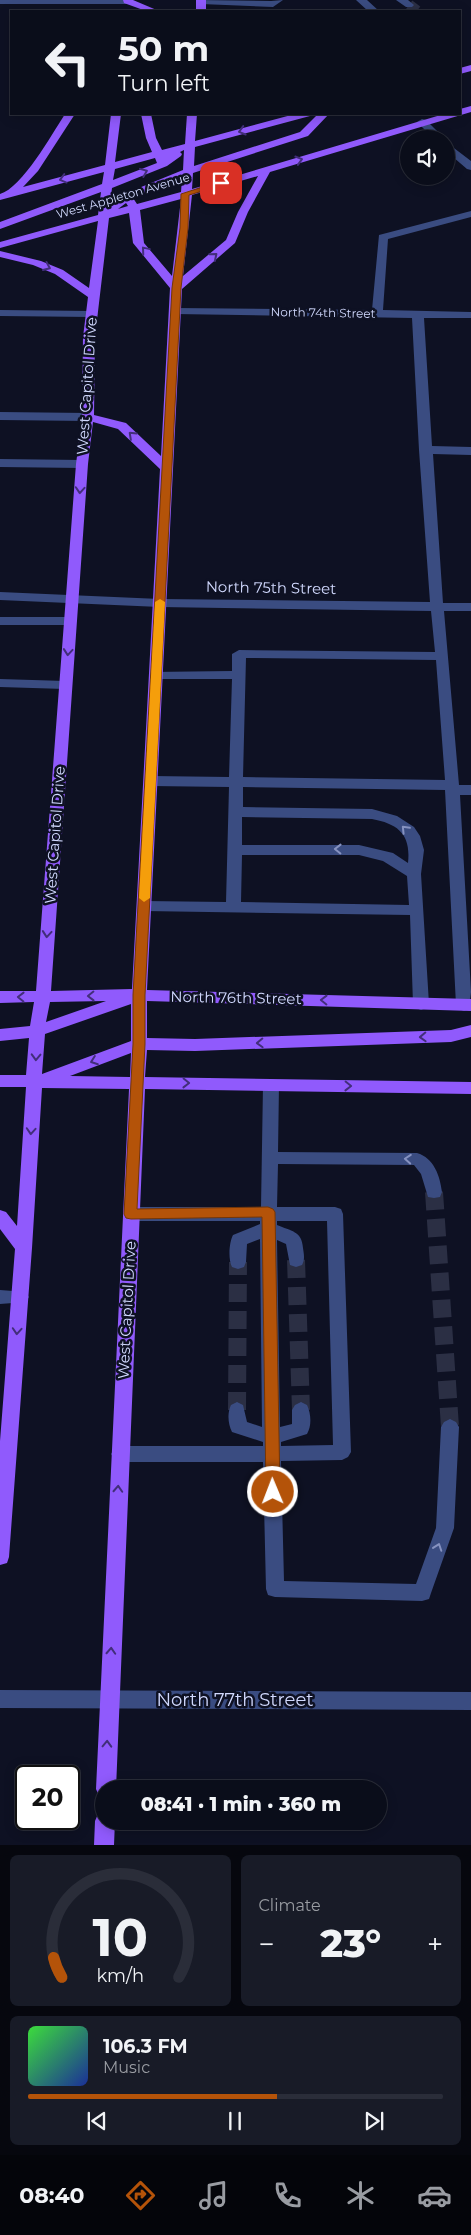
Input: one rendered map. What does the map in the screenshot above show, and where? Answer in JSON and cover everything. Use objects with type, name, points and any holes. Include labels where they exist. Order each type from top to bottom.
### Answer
[{"type":"main road","points":[[127,4],[150,10]]},
{"type":"main road","points":[[12,194],[34,168],[69,115]]},
{"type":"main road","name":"West Capitol Drive","points":[[0,1557],[24,1248],[37,1031],[43,997],[71,600],[82,464],[88,417],[89,337],[116,115]]},
{"type":"main road","points":[[146,115],[160,160],[185,194]]},
{"type":"main road","name":"West Capitol Drive","points":[[106,1780],[139,1044],[139,995],[176,288],[184,228],[192,115]]},
{"type":"main road","points":[[0,226],[120,181],[189,146],[300,115]]},
{"type":"main road","points":[[103,216],[128,196],[172,178],[304,134],[323,115]]},
{"type":"main road","name":"West Appleton Avenue","points":[[0,245],[185,194],[450,115]]},
{"type":"main road","points":[[0,197],[110,167],[160,160]]},
{"type":"main road","points":[[110,167],[134,207],[139,243],[176,288],[231,241],[243,212],[266,170]]},
{"type":"main road","points":[[0,254],[37,262],[59,272],[94,296]]},
{"type":"main road","points":[[88,417],[122,426],[167,468]]},
{"type":"main road","points":[[0,1035],[37,1031],[139,995]]},
{"type":"main road","name":"North 76th Street","points":[[0,997],[139,995],[468,1005]]},
{"type":"main road","points":[[35,1082],[139,1044],[195,1046],[451,1036],[471,1031]]},
{"type":"main road","points":[[0,1081],[471,1088]]},
{"type":"main road","points":[[0,1217],[24,1248]]},
{"type":"main road","points":[[104,1845],[105,1830]]},
{"type":"street","points":[[361,0],[373,10]]},
{"type":"street","points":[[0,1],[127,4]]},
{"type":"street","points":[[200,3],[275,5]]},
{"type":"street","points":[[422,122],[430,130]]},
{"type":"street","points":[[455,153],[471,167]]},
{"type":"street","points":[[377,314],[383,238],[471,214]]},
{"type":"street","name":"North 74th Street","points":[[175,311],[471,315]]},
{"type":"street","points":[[0,313],[92,314]]},
{"type":"street","points":[[418,314],[436,607],[453,788],[468,1005]]},
{"type":"street","points":[[0,416],[88,417]]},
{"type":"street","points":[[425,450],[471,451]]},
{"type":"street","points":[[0,463],[82,464]]},
{"type":"street","name":"North 75th Street","points":[[0,596],[160,603],[471,607]]},
{"type":"street","points":[[0,621],[70,621]]},
{"type":"street","points":[[233,907],[239,654],[442,656]]},
{"type":"street","points":[[156,675],[239,675]]},
{"type":"street","points":[[0,683],[65,685]]},
{"type":"street","points":[[151,781],[471,790]]},
{"type":"street","points":[[235,812],[372,814],[392,817],[408,830],[416,843],[414,874],[421,1004]]},
{"type":"street","points":[[234,850],[359,850],[388,857],[414,874]]},
{"type":"street","points":[[144,906],[417,910]]},
{"type":"street","points":[[270,1085],[268,1220],[275,1589],[422,1593],[445,1528],[450,1427]]},
{"type":"street","points":[[269,1158],[417,1159],[424,1164],[432,1178],[434,1192]]},
{"type":"street","points":[[120,1454],[272,1445],[342,1452],[335,1214],[268,1220],[131,1214]]},
{"type":"street","points":[[268,1220],[294,1240],[296,1260]]},
{"type":"street","points":[[238,1262],[239,1240],[268,1220]]},
{"type":"street","points":[[0,1297],[20,1297]]},
{"type":"street","points":[[237,1410],[238,1427],[272,1445]]},
{"type":"street","points":[[272,1445],[301,1429],[301,1410]]},
{"type":"street","name":"North 77th Street","points":[[0,1699],[471,1701]]},
{"type":"tunnel","points":[[409,5],[416,10]]},
{"type":"tunnel","points":[[434,1192],[450,1427]]},
{"type":"tunnel","points":[[296,1260],[301,1410]]},
{"type":"tunnel","points":[[237,1410],[238,1262]]},
{"type":"slow traffic","points":[[144,898],[160,602]]},
{"type":"route","points":[[221,183],[185,194],[184,228],[176,288],[139,995],[139,1044],[131,1214],[268,1212],[273,1492]]}]
